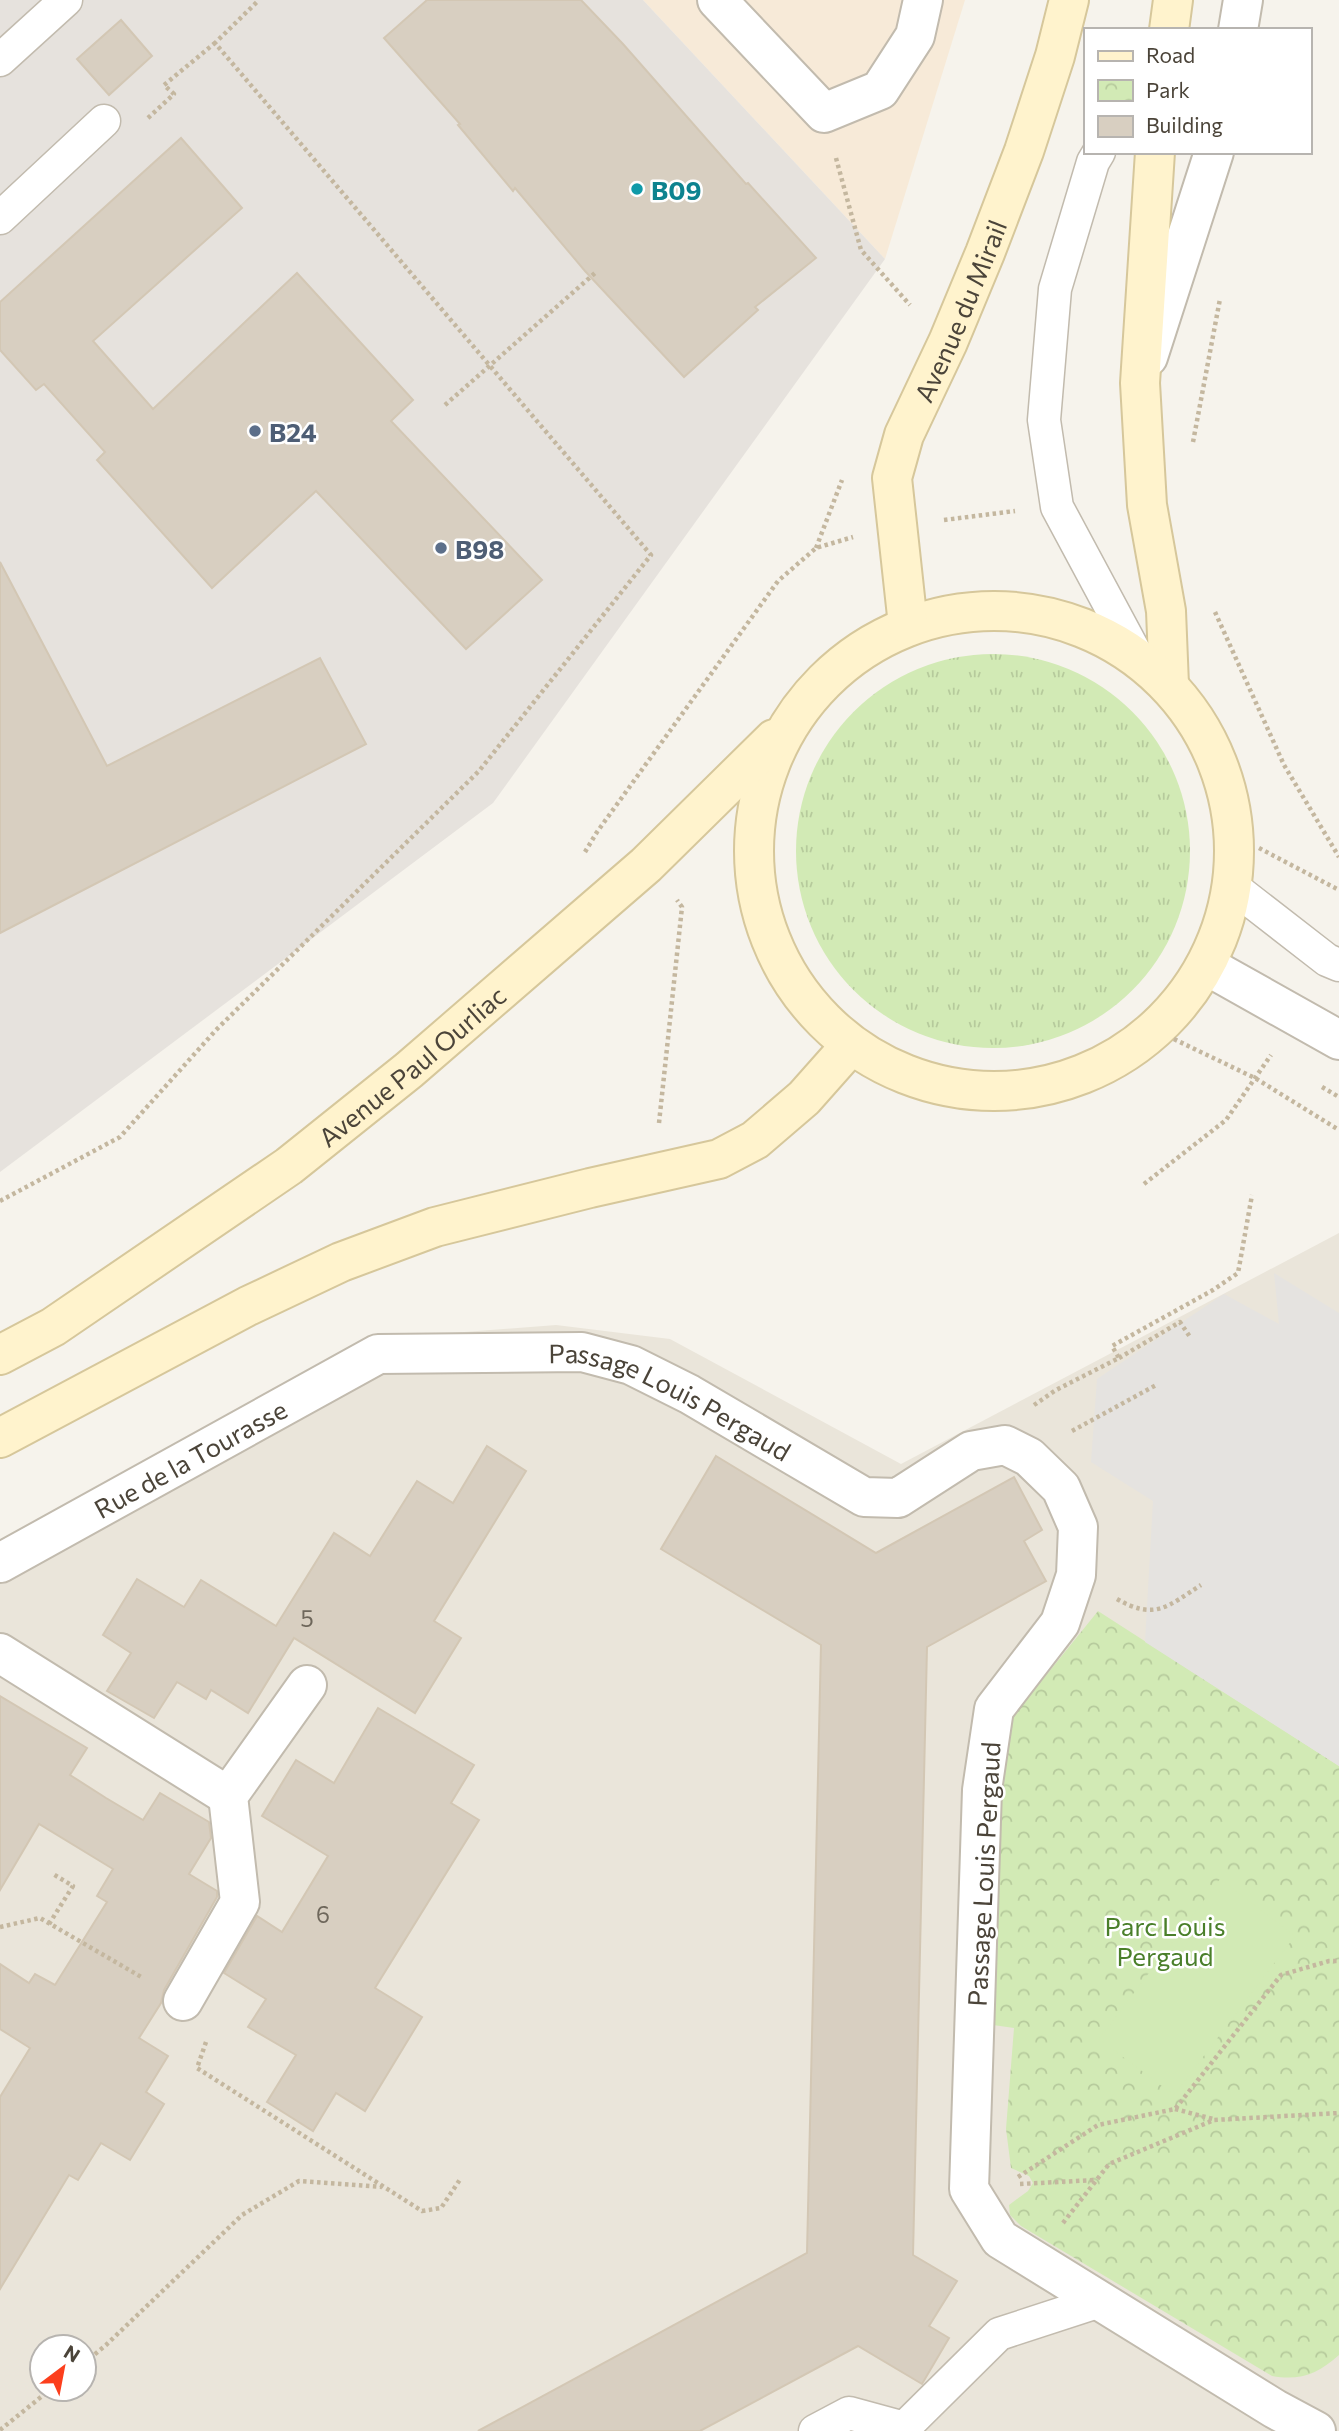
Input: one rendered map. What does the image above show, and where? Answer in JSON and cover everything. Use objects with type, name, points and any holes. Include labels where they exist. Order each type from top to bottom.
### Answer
[{"type":"main road","name":"Avenue du Mirail","points":[[908,625],[892,478],[904,435],[948,342],[1000,215],[1055,56],[1069,0]]},
{"type":"main road","points":[[1169,28],[1173,0]]},
{"type":"main road","points":[[1155,154],[1140,383],[1147,505],[1166,611],[1169,685]]},
{"type":"main road","points":[[964,611],[1018,611],[1060,619],[1100,634],[1137,656],[1169,685],[1203,730],[1225,780],[1235,836],[1233,887],[1209,967],[1155,1030],[1112,1062],[1062,1082],[1009,1091],[953,1088],[900,1072],[851,1045],[811,1007],[780,962],[761,912],[752,859],[755,812],[766,769],[785,728],[828,675],[908,625],[964,611]]},
{"type":"main road","name":"Avenue Paul Ourliac","points":[[0,1354],[53,1327],[289,1166],[409,1070],[646,865],[785,728]]},
{"type":"main road","points":[[0,1438],[248,1306],[341,1262],[435,1227],[719,1159],[755,1140],[794,1107],[851,1045]]},
{"type":"street","points":[[718,0],[824,113],[880,90],[915,36],[923,0]]},
{"type":"street","points":[[1238,28],[1243,0]]},
{"type":"street","points":[[1140,383],[1213,154]]},
{"type":"street","points":[[1209,967],[1339,1040]]},
{"type":"street","name":"Passage Louis Pergaud","points":[[378,1354],[582,1352],[631,1364],[689,1394],[864,1497],[898,1498],[971,1451],[1005,1445],[1029,1457],[1061,1488],[1077,1527],[1076,1575],[1060,1623],[994,1709],[982,1790],[969,2189],[992,2194],[1000,2239],[1275,2409],[1317,2431]]},
{"type":"street","name":"Rue de la Tourasse","points":[[0,1563],[378,1354]]},
{"type":"street","points":[[0,1653],[228,1796]]},
{"type":"street","points":[[183,2001],[240,1902],[228,1796],[307,1685]]},
{"type":"street","points":[[1317,2431],[1339,2409]]},
{"type":"lane","points":[[0,60],[66,0]]},
{"type":"lane","points":[[0,218],[104,121]]},
{"type":"lane","points":[[1098,154],[1093,162],[1055,289],[1044,420],[1058,507],[1137,656]]},
{"type":"lane","points":[[1233,887],[1327,960],[1339,965]]},
{"type":"lane","points":[[815,2431],[849,2413],[904,2428],[999,2334],[1100,2301]]},
{"type":"path","points":[[0,1201],[120,1137],[216,1030],[479,771],[650,555],[215,43],[259,0]]},
{"type":"path","points":[[824,113],[862,250],[910,304]]},
{"type":"path","points":[[445,405],[595,273]]},
{"type":"path","points":[[1191,452],[1221,293]]},
{"type":"path","points":[[584,855],[597,832],[778,581],[816,548],[896,525],[1058,507]]},
{"type":"path","points":[[1210,601],[1284,765],[1339,857]]},
{"type":"path","points":[[1235,836],[1339,890]]},
{"type":"path","points":[[658,1132],[681,906],[676,898]]},
{"type":"path","points":[[1155,1030],[1255,1078],[1339,1130]]},
{"type":"path","points":[[1144,1184],[1226,1120],[1255,1078]]},
{"type":"path","points":[[1119,1358],[1112,1346],[1213,1290],[1238,1273],[1252,1195]]},
{"type":"path","points":[[1029,1457],[1035,1429],[1032,1406],[1180,1322],[1190,1337]]},
{"type":"path","points":[[1064,1436],[1158,1384]]},
{"type":"path","points":[[1132,1608],[1162,1610],[1201,1585]]},
{"type":"path","points":[[49,1924],[73,1886],[53,1874]]},
{"type":"path","points":[[0,1927],[40,1918],[183,2001],[211,2029],[197,2068],[422,2211],[441,2208],[461,2178]]},
{"type":"path","points":[[1175,2109],[1281,1975],[1329,1961],[1339,1961]]},
{"type":"path","points":[[992,2194],[1098,2125],[1175,2109],[1214,2120],[1339,2113]]},
{"type":"path","points":[[1034,2260],[1109,2164],[1214,2120]]},
{"type":"path","points":[[992,2194],[1096,2180]]},
{"type":"path","points":[[98,2352],[242,2215],[299,2181],[385,2187]]},
{"type":"path","points":[[0,2430],[34,2403]]},
{"type":"shaded area","points":[[0,0],[643,0],[885,259],[493,803],[0,1172]]},
{"type":"shaded area","points":[[643,0],[965,0],[885,259]]},
{"type":"shaded area","points":[[1339,1233],[1339,2431],[0,2431],[0,1543],[386,1338],[556,1325],[670,1339],[901,1464]]},
{"type":"shaded area","points":[[1274,1273],[1339,1313],[1339,1766],[1145,1642],[1153,1501],[1091,1462],[1097,1379],[1224,1294],[1279,1324]]},
{"type":"green space","points":[[993,654],[1031,658],[1068,669],[1102,687],[1132,712],[1157,742],[1175,776],[1186,813],[1190,851],[1186,889],[1175,926],[1157,960],[1132,990],[1102,1015],[1068,1033],[1031,1044],[993,1048],[955,1044],[918,1033],[884,1015],[854,990],[829,960],[811,926],[800,889],[796,851],[800,813],[811,776],[829,742],[854,712],[884,687],[918,669],[955,658]]},
{"type":"green space","name":"Parc Louis Pergaud","points":[[1098,1611],[1339,1766],[1339,2355],[1308,2375],[1291,2378],[1272,2376],[1021,2226],[1010,2215],[1009,2205],[1028,2191],[1033,2183],[1029,2176],[1011,2168],[1006,2129],[1014,2028],[986,2024],[1001,1731]]},
{"type":"green space","points":[[1220,1879],[1295,1936],[1174,2095],[1099,2039]]},
{"type":"building","name":"B09","points":[[427,0],[581,0],[816,258],[755,307],[758,310],[684,377],[585,271],[515,188],[513,191],[458,125],[460,124],[384,38]]},
{"type":"building","points":[[121,20],[152,56],[109,95],[77,59]]},
{"type":"building","points":[[181,138],[242,208],[93,341],[153,409],[297,273],[413,400],[391,421],[542,580],[466,649],[316,491],[212,588],[97,460],[105,452],[44,384],[36,390],[0,350],[0,302]]},
{"type":"building","points":[[0,562],[107,766],[320,658],[366,744],[0,933]]},
{"type":"building","points":[[487,1446],[526,1471],[434,1621],[461,1638],[415,1713],[294,1638],[248,1713],[211,1690],[206,1699],[177,1682],[154,1718],[107,1691],[131,1653],[103,1635],[137,1579],[184,1607],[201,1580],[276,1626],[334,1533],[370,1556],[417,1481],[453,1503]]},
{"type":"building","points":[[716,1456],[876,1553],[1014,1477],[1042,1530],[1024,1541],[1046,1581],[927,1647],[913,2255],[957,2281],[929,2326],[949,2338],[922,2384],[858,2346],[700,2431],[478,2431],[807,2253],[821,1645],[661,1549]]},
{"type":"building","points":[[0,1696],[87,1748],[70,1775],[106,1798],[143,1820],[160,1793],[209,1822],[211,1838],[189,1874],[217,1891],[217,1897],[164,1990],[161,2003],[139,2038],[168,2056],[146,2092],[164,2104],[130,2160],[101,2143],[78,2180],[69,2175],[0,2289],[0,2097],[30,2048],[0,2029],[0,1964],[29,1983],[35,1974],[55,1985],[107,1902],[97,1896],[113,1869],[39,1824],[0,1890]]},
{"type":"building","points":[[378,1708],[474,1765],[451,1803],[479,1820],[375,1988],[422,2017],[365,2111],[336,2093],[313,2131],[267,2102],[296,2055],[248,2027],[266,1999],[224,1973],[257,1916],[282,1932],[328,1856],[262,1816],[296,1760],[334,1783]]},
{"type":"place","name":"B09","points":[[637,189]]},
{"type":"place","name":"B24","points":[[255,431]]},
{"type":"place","name":"B98","points":[[441,548]]}]
